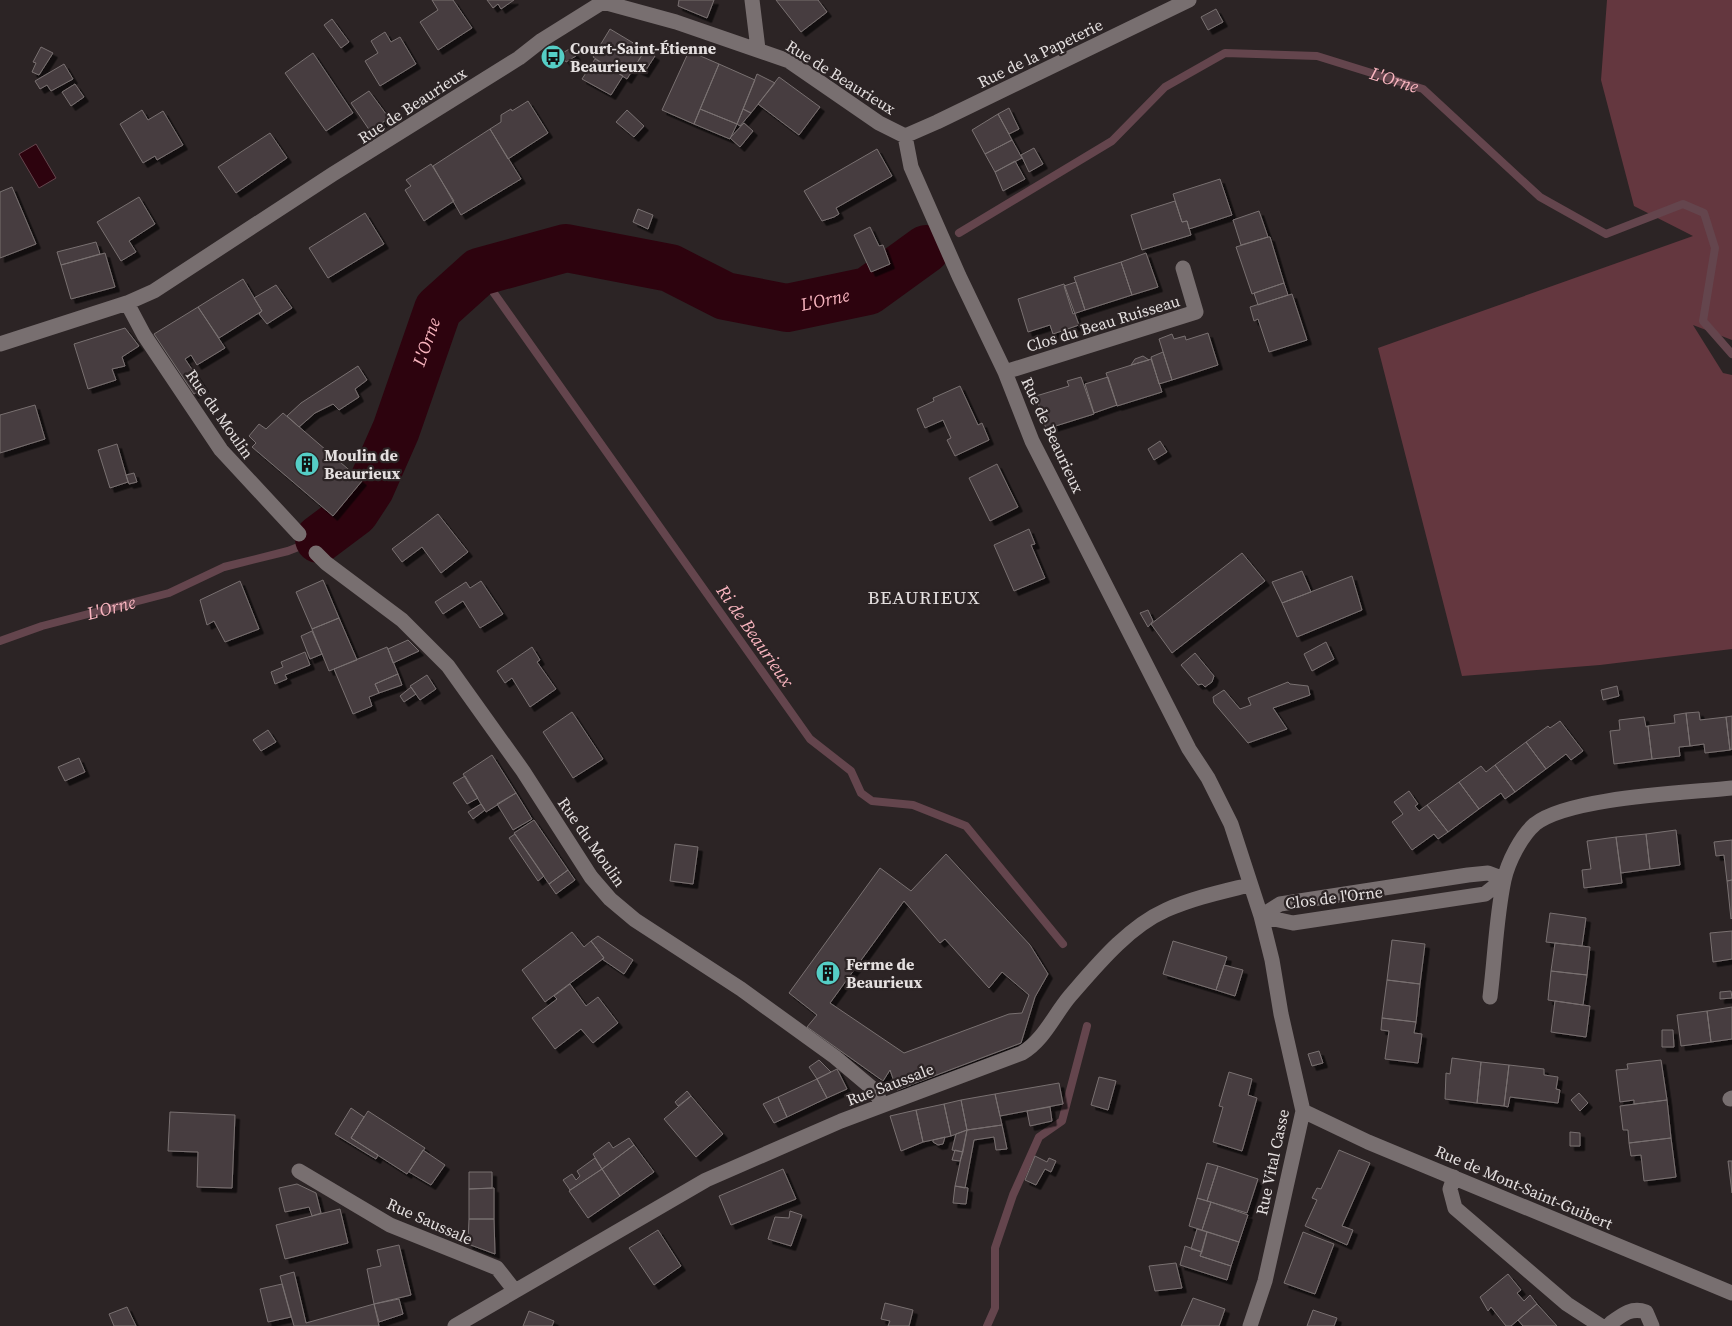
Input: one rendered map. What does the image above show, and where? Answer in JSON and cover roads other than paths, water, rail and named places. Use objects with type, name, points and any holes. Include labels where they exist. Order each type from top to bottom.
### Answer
[{"type":"street","points":[[752,0],[758,48]]},
{"type":"street","name":"Rue de la Papeterie","points":[[905,136],[1189,0]]},
{"type":"street","name":"Rue de Beaurieux","points":[[0,344],[127,303],[154,291],[602,1],[758,48],[789,61],[879,123],[905,136],[911,167],[950,256],[1005,372],[1032,441],[1189,749],[1208,778],[1230,824],[1249,884],[1262,916]]},
{"type":"street","name":"Clos du Beau Ruisseau","points":[[1005,372],[1196,312],[1183,268]]},
{"type":"street","name":"Rue du Moulin","points":[[127,303],[144,335],[221,450],[299,534]]},
{"type":"street","name":"Rue du Moulin","points":[[316,553],[326,563],[402,620],[448,666],[523,771],[591,877],[610,899],[635,920],[741,989],[835,1057],[873,1089],[883,1105]]},
{"type":"street","points":[[1490,997],[1504,879],[1512,858],[1535,824],[1557,813],[1586,804],[1732,788]]},
{"type":"street","name":"Clos de l'Orne","points":[[1488,873],[1504,879],[1485,894],[1293,923],[1262,916],[1271,908],[1290,902],[1468,875],[1488,873]]},
{"type":"street","name":"Rue Saussale","points":[[455,1326],[706,1180],[883,1105],[1034,1046],[1063,1004],[1093,970],[1135,930],[1164,911],[1192,900],[1249,884]]},
{"type":"street","name":"Rue Vital Casse","points":[[1250,1326],[1265,1281],[1303,1111],[1281,1014],[1262,916]]},
{"type":"street","name":"Rue de Mont-Saint-Guibert","points":[[1303,1111],[1368,1142],[1732,1293]]},
{"type":"street","name":"Rue Saussale","points":[[300,1171],[390,1225],[497,1268],[515,1291]]},
{"type":"street","points":[[1454,1177],[1450,1189],[1455,1208],[1567,1304],[1601,1326]]},
{"type":"street","points":[[1610,1326],[1611,1323],[1629,1311],[1638,1309],[1646,1312],[1652,1326]]},
{"type":"waterway","name":"L'Orne","points":[[959,233],[1112,141],[1165,87],[1225,53],[1317,56],[1423,89],[1540,197],[1606,234],[1683,204],[1704,213],[1715,248],[1703,321],[1732,354]]},
{"type":"waterway","name":"L'Orne","points":[[319,539],[355,512],[370,489],[396,430],[438,309],[479,272],[566,248],[670,268],[725,296],[787,308],[868,291],[926,249]]},
{"type":"waterway","name":"Ri de Beaurieux","points":[[479,272],[810,739],[851,771],[861,793],[872,801],[913,805],[966,826],[1063,944]]},
{"type":"waterway","name":"L'Orne","points":[[0,641],[42,626],[169,593],[224,567],[288,551],[319,539]]},
{"type":"waterway","name":"Ri de Beaurieux","points":[[987,1326],[995,1308],[995,1248],[1013,1195],[1039,1137],[1062,1121],[1087,1026]]},
{"type":"place","name":"Court-Saint-Étienne Beaurieux","points":[[553,57]]},
{"type":"place","name":"Moulin de Beaurieux","points":[[307,464]]},
{"type":"place","name":"Ferme de Beaurieux","points":[[828,973]]},
{"type":"district","name":"BEAURIEUX","points":[[924,597]]}]
